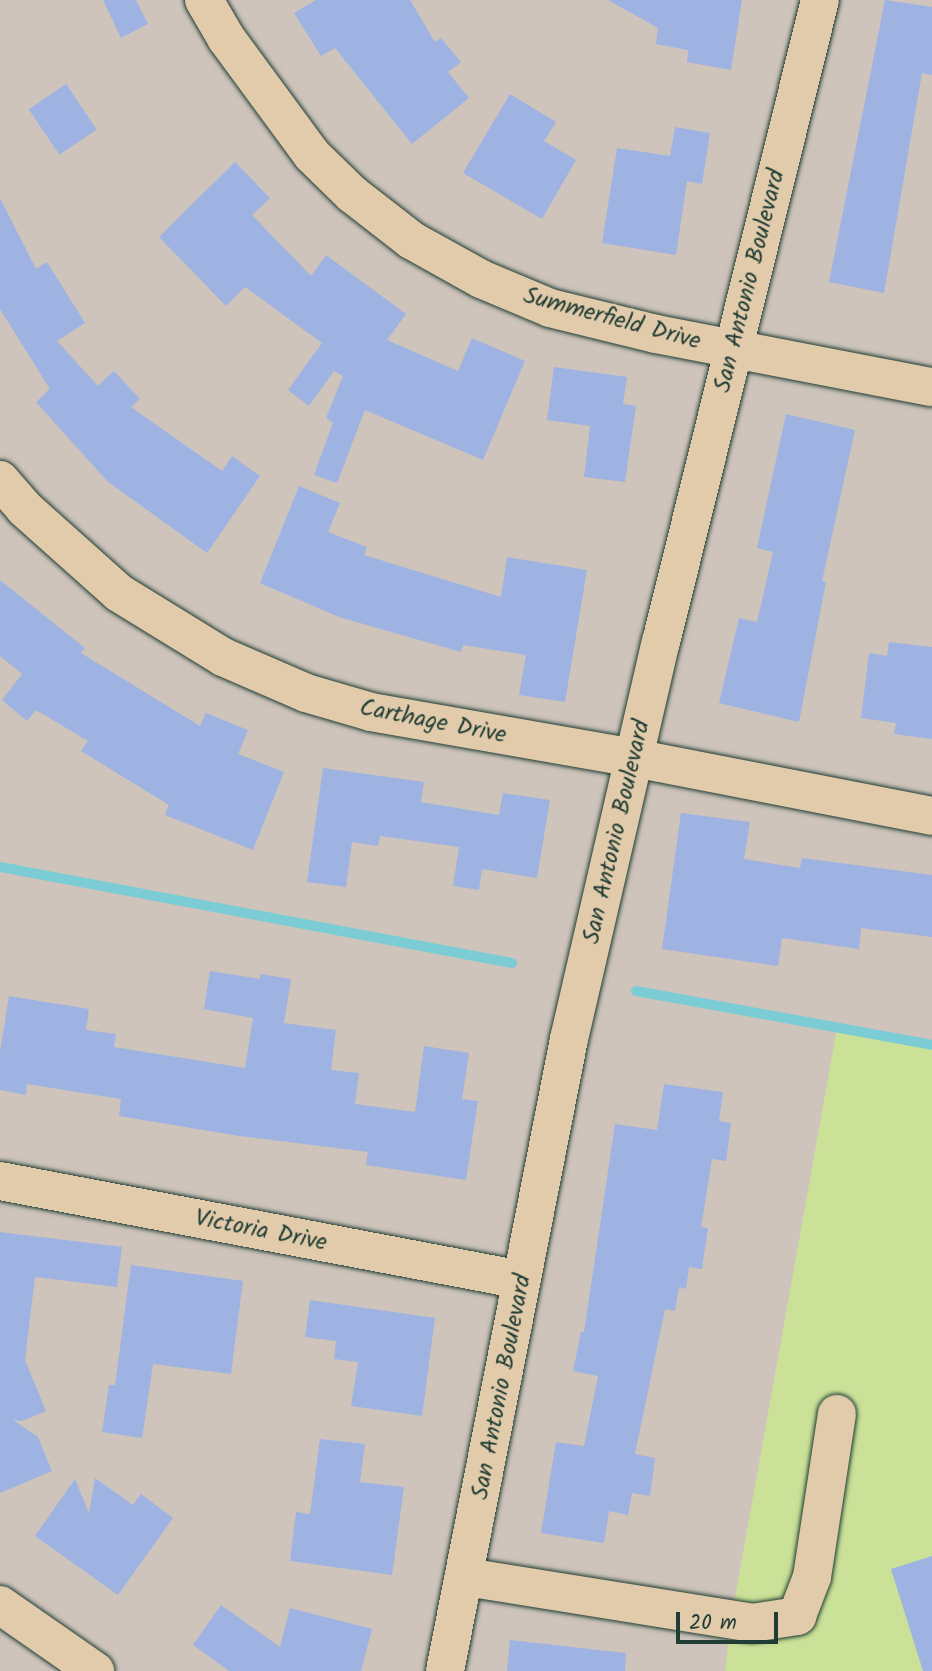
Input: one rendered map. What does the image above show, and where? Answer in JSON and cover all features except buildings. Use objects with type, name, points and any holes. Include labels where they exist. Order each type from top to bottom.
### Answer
[{"type":"street","name":"Summerfield Drive","points":[[204,0],[226,38],[313,155],[352,194],[411,240],[481,279],[550,307],[656,334],[932,387]]},
{"type":"street","name":"San Antonio Boulevard","points":[[445,1671],[466,1577],[562,1072],[634,758],[820,0]]},
{"type":"street","name":"Carthage Drive","points":[[0,480],[24,508],[119,593],[223,657],[306,693],[371,712],[634,758],[932,816]]},
{"type":"street","name":"Victoria Drive","points":[[0,1181],[522,1280]]},
{"type":"street","points":[[466,1577],[752,1623],[797,1616],[812,1577],[837,1414]]},
{"type":"street","points":[[0,1605],[95,1671]]},
{"type":"green space","points":[[837,1028],[932,1045],[932,1671],[725,1671],[731,1620]]},
{"type":"waterway","points":[[0,867],[512,963]]},
{"type":"waterway","points":[[636,991],[932,1045]]}]
